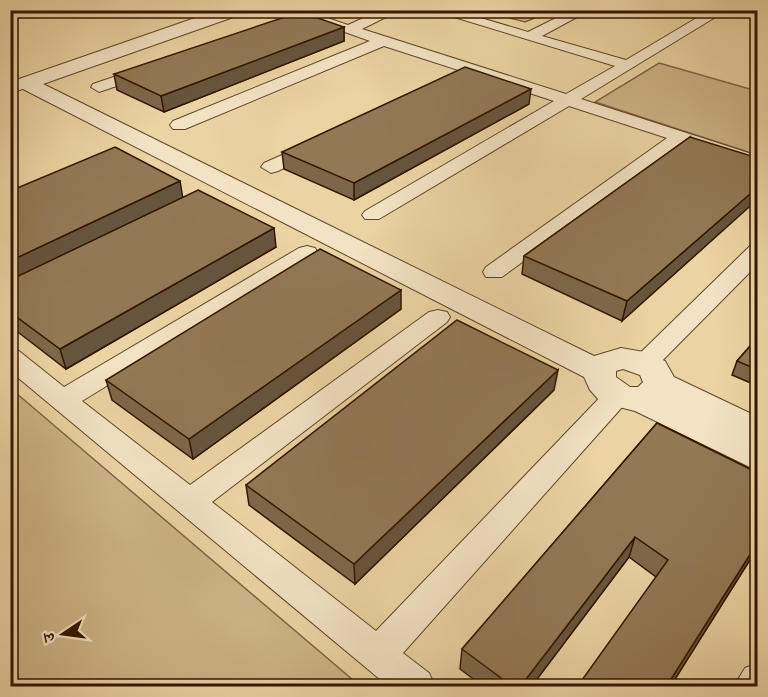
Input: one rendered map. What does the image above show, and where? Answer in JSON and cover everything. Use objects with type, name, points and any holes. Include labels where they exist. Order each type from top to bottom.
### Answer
[{"type":"street","points":[[18,86],[236,10]]},
{"type":"street","points":[[348,30],[394,10]]},
{"type":"street","points":[[437,10],[627,65]]},
{"type":"street","points":[[528,37],[584,10]]},
{"type":"street","points":[[372,215],[721,10]]},
{"type":"street","points":[[287,17],[308,17],[758,162]]},
{"type":"street","points":[[180,125],[382,41]]},
{"type":"street","points":[[99,87],[165,64]]},
{"type":"street","points":[[449,80],[470,69]]},
{"type":"street","points":[[18,86],[598,371],[599,380],[606,389],[641,386],[758,432]]},
{"type":"street","points":[[271,167],[334,136]]},
{"type":"street","points":[[494,272],[681,137]]},
{"type":"street","points":[[377,655],[641,386],[758,250]]},
{"type":"street","points":[[64,399],[307,254]]},
{"type":"street","points":[[190,502],[438,317]]},
{"type":"street","points":[[10,357],[416,687]]},
{"type":"street","points":[[641,386],[758,458]]},
{"type":"street","points":[[753,687],[758,680]]},
{"type":"shaded area","points":[[484,11],[552,11],[525,22]]},
{"type":"shaded area","points":[[659,63],[757,91],[757,155],[595,102]]},
{"type":"shaded area","points":[[16,393],[360,686],[11,686],[10,394]]},
{"type":"building","points":[[300,12],[344,27],[161,96],[114,74]]},
{"type":"building","points":[[465,67],[531,89],[354,183],[282,152]]},
{"type":"building","points":[[690,137],[758,158],[758,187],[627,301],[524,256]]},
{"type":"building","points":[[115,147],[180,181],[10,261],[10,191]]},
{"type":"building","points":[[198,190],[274,228],[60,349],[10,312],[10,280]]},
{"type":"building","points":[[320,249],[401,290],[189,439],[106,380]]},
{"type":"building","points":[[457,320],[558,370],[354,564],[246,485]]},
{"type":"building","points":[[758,337],[758,370],[737,361]]},
{"type":"building","points":[[657,423],[758,473],[758,542],[666,687],[577,687],[668,560],[635,537],[520,687],[513,687],[462,649]]}]
